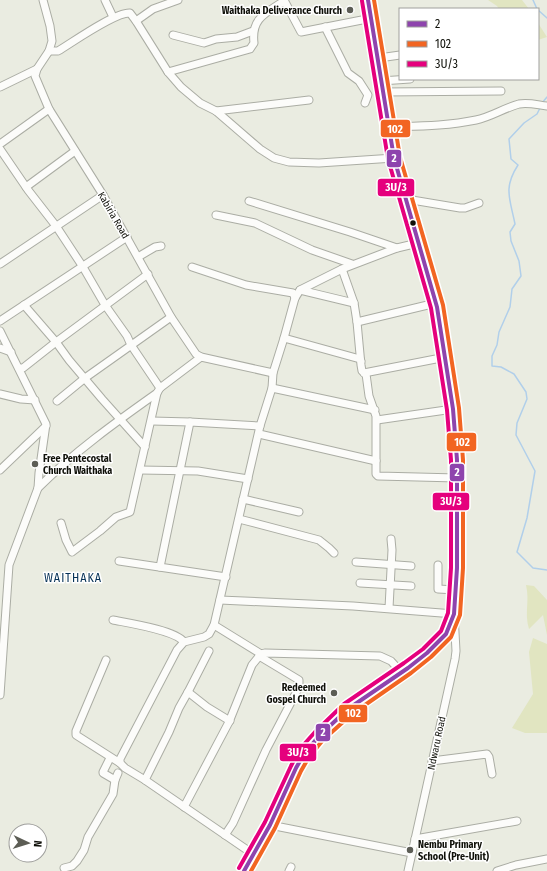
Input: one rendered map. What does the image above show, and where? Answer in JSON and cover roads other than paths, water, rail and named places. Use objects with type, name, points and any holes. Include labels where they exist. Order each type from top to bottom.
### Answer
[{"type":"main road","points":[[244,871],[270,825],[304,754],[319,736],[348,709],[427,653],[446,634],[454,614],[456,590],[456,435],[446,357],[436,303],[394,158],[368,0]]},
{"type":"street","points":[[0,87],[37,69],[49,51],[52,42],[44,0]]},
{"type":"street","points":[[105,0],[114,17]]},
{"type":"street","points":[[136,21],[153,9],[178,0]]},
{"type":"street","points":[[168,72],[250,49],[254,43],[253,31],[260,17],[284,0],[301,32],[372,18]]},
{"type":"street","points":[[49,51],[58,51],[114,17],[130,13],[168,72],[181,87],[200,103],[216,111],[260,149],[274,158],[289,162],[319,163],[394,158]]},
{"type":"street","points":[[325,27],[348,73],[359,81],[368,95],[365,103]]},
{"type":"street","points":[[173,35],[204,43],[216,39],[238,37],[253,31]]},
{"type":"street","points":[[378,58],[399,55]]},
{"type":"street","name":"Kabiria Road","points":[[37,69],[35,76],[49,109],[76,151],[127,237],[171,317],[196,354],[201,357]]},
{"type":"street","points":[[381,81],[399,80]]},
{"type":"street","points":[[383,92],[501,91]]},
{"type":"street","points":[[216,111],[309,100]]},
{"type":"street","points":[[389,126],[460,123],[498,113],[519,104],[525,103],[547,106]]},
{"type":"street","points":[[0,144],[49,109]]},
{"type":"street","points":[[0,149],[26,187],[56,226],[83,267],[105,305],[127,336],[158,390],[130,513],[116,517],[100,532],[72,552],[66,540],[61,523]]},
{"type":"street","points":[[26,187],[76,151]]},
{"type":"street","points":[[0,264],[102,195]]},
{"type":"street","points":[[406,199],[460,208],[465,208],[479,203]]},
{"type":"street","points":[[249,201],[397,248]]},
{"type":"street","points":[[216,215],[255,224],[312,250],[352,264]]},
{"type":"street","points":[[0,321],[127,237]]},
{"type":"street","points":[[120,763],[120,759],[177,650],[184,642],[204,637],[209,634],[214,625],[260,426],[272,388],[273,373],[295,298],[300,290],[342,268],[397,248],[418,243]]},
{"type":"street","points":[[138,257],[155,246],[161,246]]},
{"type":"street","points":[[192,268],[246,285],[293,293],[295,298]]},
{"type":"street","points":[[342,268],[354,303],[362,371],[366,374],[369,396],[375,410],[377,420],[375,438],[377,446],[376,474],[378,476],[457,478]]},
{"type":"street","points":[[19,368],[23,368],[148,274]]},
{"type":"street","points":[[300,290],[354,303]]},
{"type":"street","points":[[357,322],[436,303]]},
{"type":"street","points":[[24,305],[145,447]]},
{"type":"street","points":[[57,401],[85,378],[171,317]]},
{"type":"street","points":[[0,331],[46,424],[38,488],[9,565],[0,695]]},
{"type":"street","points":[[284,338],[360,358],[361,361]]},
{"type":"street","points":[[0,348],[11,352]]},
{"type":"street","points":[[38,488],[56,470],[98,435],[201,357],[273,373]]},
{"type":"street","points":[[364,373],[446,357]]},
{"type":"street","points":[[272,388],[375,410]]},
{"type":"street","points":[[0,394],[21,399],[35,400]]},
{"type":"street","points":[[377,420],[453,409]]},
{"type":"street","points":[[152,421],[260,426]]},
{"type":"street","points":[[160,567],[190,422]]},
{"type":"street","points":[[0,470],[44,428],[46,424]]},
{"type":"street","points":[[259,434],[376,461]]},
{"type":"street","points":[[140,470],[198,471],[248,479]]},
{"type":"street","points":[[243,499],[299,512]]},
{"type":"street","points":[[239,519],[319,540],[334,553]]},
{"type":"street","points":[[389,608],[391,540]]},
{"type":"street","points":[[119,561],[226,577]]},
{"type":"street","points":[[356,562],[411,566]]},
{"type":"street","points":[[438,565],[438,589],[456,590]]},
{"type":"street","points":[[360,583],[411,586]]},
{"type":"street","points":[[220,600],[345,605],[454,614]]},
{"type":"street","name":"Ndwaru Road","points":[[408,871],[456,652],[454,614]]},
{"type":"street","points":[[113,620],[156,629],[181,638],[184,642]]},
{"type":"street","points":[[214,625],[299,680],[299,687],[266,750],[233,823],[225,835]]},
{"type":"street","points":[[145,780],[169,732],[179,708],[209,651]]},
{"type":"street","points":[[184,807],[230,721],[252,665],[260,655],[265,653],[298,653],[380,656],[391,661],[402,672]]},
{"type":"street","points":[[106,660],[76,731],[76,736],[120,763],[125,768],[253,854]]},
{"type":"street","points":[[188,692],[207,707],[230,721]]},
{"type":"street","points":[[432,761],[487,754],[489,757],[492,774]]},
{"type":"street","points":[[110,758],[103,770],[103,774],[115,780]]},
{"type":"street","points":[[64,868],[72,866],[78,861],[84,850],[88,837],[111,798],[118,773]]},
{"type":"street","points":[[415,839],[517,821]]},
{"type":"street","points":[[270,825],[412,853]]},
{"type":"street","points":[[497,871],[516,865],[547,859]]},
{"type":"waterway","points":[[533,0],[537,8]]},
{"type":"waterway","points":[[539,11],[547,18]]},
{"type":"waterway","points":[[542,103],[547,97]]},
{"type":"waterway","points":[[540,108],[537,114],[524,123],[509,139],[511,159],[518,165],[510,180],[509,187],[515,224],[510,232],[511,241],[519,261],[521,276],[512,289],[510,307],[499,332],[497,345],[492,356],[492,366],[501,367],[514,374],[526,392],[527,399],[517,423],[516,435],[535,471],[527,518],[517,552],[533,568],[547,570]]},
{"type":"place","name":"Waithaka Deliverance Church","points":[[350,10]]},
{"type":"place","name":"Free Pentecostal Church Waithaka","points":[[35,464]]},
{"type":"place","name":"Redeemed Gospel Church","points":[[334,693]]},
{"type":"place","name":"Nembu Primary School (Pre-Unit)","points":[[410,850]]},
{"type":"district","name":"WAITHAKA","points":[[73,578]]}]
